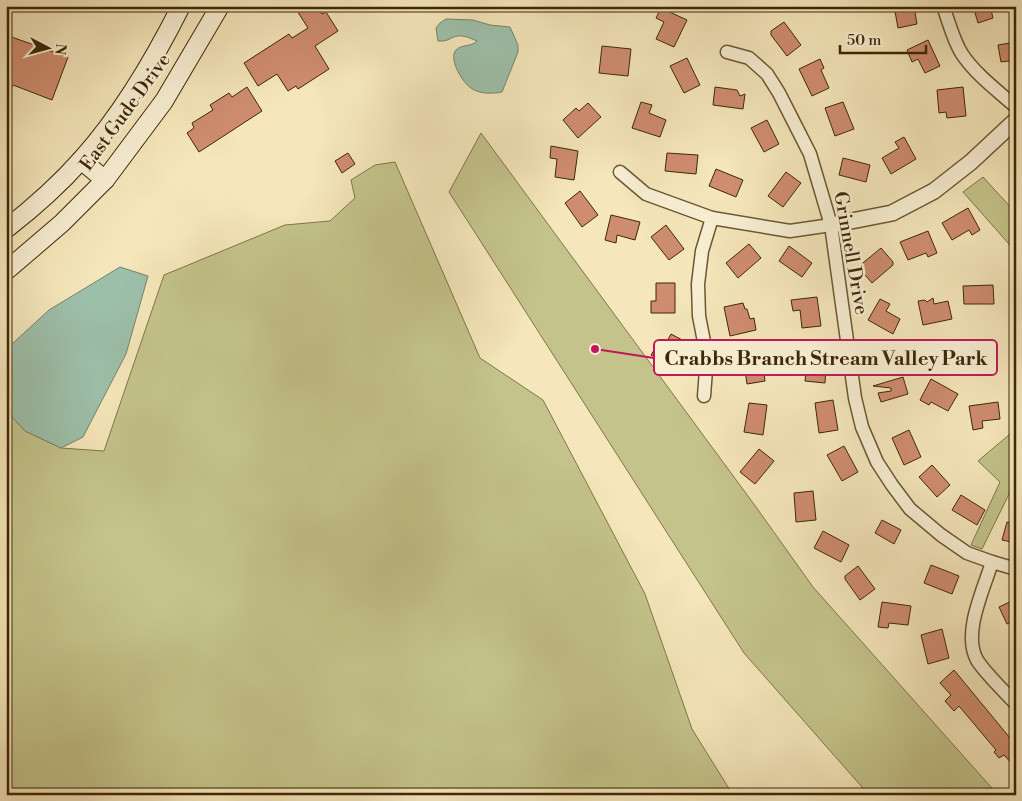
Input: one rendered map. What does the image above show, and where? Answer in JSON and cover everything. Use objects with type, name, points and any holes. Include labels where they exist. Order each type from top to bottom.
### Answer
[{"type":"main road","name":"East Gude Drive","points":[[6,229],[81,160],[118,113],[152,60],[181,6]]},
{"type":"main road","name":"East Gude Drive","points":[[6,271],[62,224],[105,180],[164,100],[220,6]]},
{"type":"main road","points":[[81,160],[105,180]]},
{"type":"street","points":[[943,6],[953,35],[963,54],[978,72],[1016,107]]},
{"type":"street","name":"Grinnell Drive","points":[[727,52],[748,58],[767,74],[779,93],[810,154],[831,225],[855,398],[862,427],[876,462],[910,509],[941,535],[968,553],[1016,569]]},
{"type":"street","points":[[620,172],[646,194],[712,218],[790,231],[892,213],[934,191],[971,162],[1016,120]]},
{"type":"street","points":[[704,396],[708,357],[699,316],[698,284],[702,252],[712,218]]},
{"type":"street","points":[[850,360],[932,349],[952,353],[969,361]]},
{"type":"street","points":[[992,562],[973,622],[972,642],[977,659],[1016,704]]},
{"type":"shaded area","points":[[446,19],[473,20],[490,25],[510,27],[518,45],[518,52],[502,92],[478,91],[471,88],[464,81],[455,65],[454,54],[458,48],[477,41],[460,36],[445,41],[438,41],[436,28]]},
{"type":"shaded area","points":[[481,133],[813,587],[998,795],[869,795],[744,653],[449,192]]},
{"type":"shaded area","points":[[395,162],[480,358],[543,400],[645,594],[692,729],[733,795],[6,795],[6,410],[25,431],[61,448],[104,451],[164,275],[285,225],[330,221],[355,198],[351,180],[375,165]]},
{"type":"shaded area","points":[[983,177],[1016,213],[1016,252],[963,192]]},
{"type":"shaded area","points":[[120,267],[148,276],[126,354],[83,437],[61,448],[25,431],[6,410],[6,354],[12,344],[49,310]]},
{"type":"shaded area","points":[[1016,429],[1016,489],[1012,488],[982,549],[971,545],[1000,482],[978,461]]},
{"type":"building","points":[[294,6],[317,6],[322,14],[326,12],[338,31],[315,46],[329,69],[298,89],[296,86],[288,91],[277,74],[258,86],[244,63],[289,34],[292,38],[308,28]]},
{"type":"building","points":[[894,6],[914,6],[917,24],[898,28]]},
{"type":"building","points":[[973,6],[990,6],[993,18],[978,23]]},
{"type":"building","points":[[661,8],[687,20],[674,47],[656,39],[664,22],[656,18]]},
{"type":"building","points":[[784,22],[801,45],[787,56],[771,35],[771,31]]},
{"type":"building","points":[[6,35],[68,57],[52,100],[13,85],[6,101]]},
{"type":"building","points":[[928,40],[940,66],[925,73],[918,59],[912,62],[907,50]]},
{"type":"building","points":[[1016,42],[1016,60],[1001,62],[998,45]]},
{"type":"building","points":[[602,46],[631,49],[628,76],[599,73]]},
{"type":"building","points":[[687,58],[700,85],[684,93],[670,66]]},
{"type":"building","points":[[820,59],[824,68],[821,70],[829,88],[812,96],[799,69]]},
{"type":"building","points":[[247,87],[262,111],[199,152],[187,133],[194,128],[192,123],[213,110],[210,105],[229,93],[232,97]]},
{"type":"building","points":[[715,87],[737,90],[740,96],[745,94],[743,109],[713,105]]},
{"type":"building","points":[[963,87],[966,116],[947,118],[946,112],[939,113],[937,90]]},
{"type":"building","points":[[641,102],[652,105],[649,113],[666,120],[660,137],[632,128]]},
{"type":"building","points":[[843,102],[854,129],[835,136],[825,108]]},
{"type":"building","points":[[588,103],[601,117],[578,138],[563,120],[576,108],[579,111]]},
{"type":"building","points":[[767,120],[779,144],[764,152],[751,128]]},
{"type":"building","points":[[904,137],[916,159],[891,174],[882,158],[899,148],[895,142]]},
{"type":"building","points":[[551,146],[578,151],[574,180],[555,177],[557,159],[550,158]]},
{"type":"building","points":[[348,153],[355,164],[342,173],[335,161]]},
{"type":"building","points":[[667,153],[698,155],[696,174],[665,171]]},
{"type":"building","points":[[843,158],[870,165],[866,182],[839,175]]},
{"type":"building","points":[[716,169],[743,180],[736,197],[709,186]]},
{"type":"building","points":[[786,172],[801,183],[783,207],[768,196]]},
{"type":"building","points":[[580,191],[598,215],[582,227],[565,203]]},
{"type":"building","points":[[968,208],[980,230],[972,235],[969,230],[952,240],[942,223]]},
{"type":"building","points":[[611,215],[640,222],[635,240],[617,235],[616,243],[605,240]]},
{"type":"building","points":[[666,225],[684,249],[669,260],[651,237]]},
{"type":"building","points":[[928,231],[937,253],[928,257],[926,253],[908,260],[900,242]]},
{"type":"building","points":[[749,244],[761,258],[738,278],[726,263]]},
{"type":"building","points":[[789,246],[812,263],[802,277],[779,261]]},
{"type":"building","points":[[881,248],[893,262],[893,265],[872,283],[858,267]]},
{"type":"building","points":[[656,283],[675,283],[675,313],[651,313],[651,301],[656,301]]},
{"type":"building","points":[[993,285],[994,304],[964,304],[963,286]]},
{"type":"building","points":[[817,297],[821,326],[802,328],[800,310],[793,311],[791,300]]},
{"type":"building","points":[[933,298],[934,304],[948,301],[952,319],[923,325],[918,301],[925,300],[927,302]]},
{"type":"building","points":[[880,299],[890,304],[886,311],[900,319],[893,334],[868,320]]},
{"type":"building","points":[[743,303],[750,319],[754,318],[756,330],[730,336],[724,307]]},
{"type":"building","points":[[671,334],[686,342],[673,367],[651,355],[657,345],[663,349]]},
{"type":"building","points":[[808,351],[827,353],[825,383],[805,381]]},
{"type":"building","points":[[762,354],[765,381],[747,384],[743,357]]},
{"type":"building","points":[[903,377],[908,394],[881,402],[878,393],[891,391],[891,388],[873,386]]},
{"type":"building","points":[[931,379],[958,394],[948,411],[931,402],[929,405],[920,400]]},
{"type":"building","points":[[833,400],[838,430],[819,433],[815,403]]},
{"type":"building","points":[[998,402],[1000,419],[982,421],[983,428],[973,430],[969,406]]},
{"type":"building","points":[[749,403],[767,405],[763,435],[744,432]]},
{"type":"building","points":[[909,430],[921,457],[904,465],[892,438]]},
{"type":"building","points":[[844,446],[858,472],[842,481],[827,455]]},
{"type":"building","points":[[759,449],[774,461],[755,484],[740,472]]},
{"type":"building","points":[[932,465],[950,485],[937,497],[919,477]]},
{"type":"building","points":[[813,491],[816,520],[796,522],[794,493]]},
{"type":"building","points":[[961,495],[985,510],[977,525],[952,510]]},
{"type":"building","points":[[882,520],[901,530],[894,544],[875,533]]},
{"type":"building","points":[[1007,522],[1016,524],[1016,543],[1002,540]]},
{"type":"building","points":[[823,531],[849,545],[841,562],[814,548]]},
{"type":"building","points":[[931,565],[959,576],[952,594],[924,583]]},
{"type":"building","points":[[858,566],[875,589],[860,600],[845,579],[845,576]]},
{"type":"building","points":[[1016,599],[1016,620],[1007,624],[999,607]]},
{"type":"building","points":[[882,602],[911,606],[908,625],[889,623],[888,628],[878,627]]},
{"type":"building","points":[[942,629],[949,658],[928,664],[921,635]]},
{"type":"building","points":[[954,670],[1010,738],[1012,736],[1016,741],[1016,768],[1004,755],[999,758],[994,752],[996,750],[959,706],[954,711],[945,701],[951,695],[940,683]]},
{"type":"place","name":"Crabbs Branch Stream Valley Park","points":[[595,349]]}]
